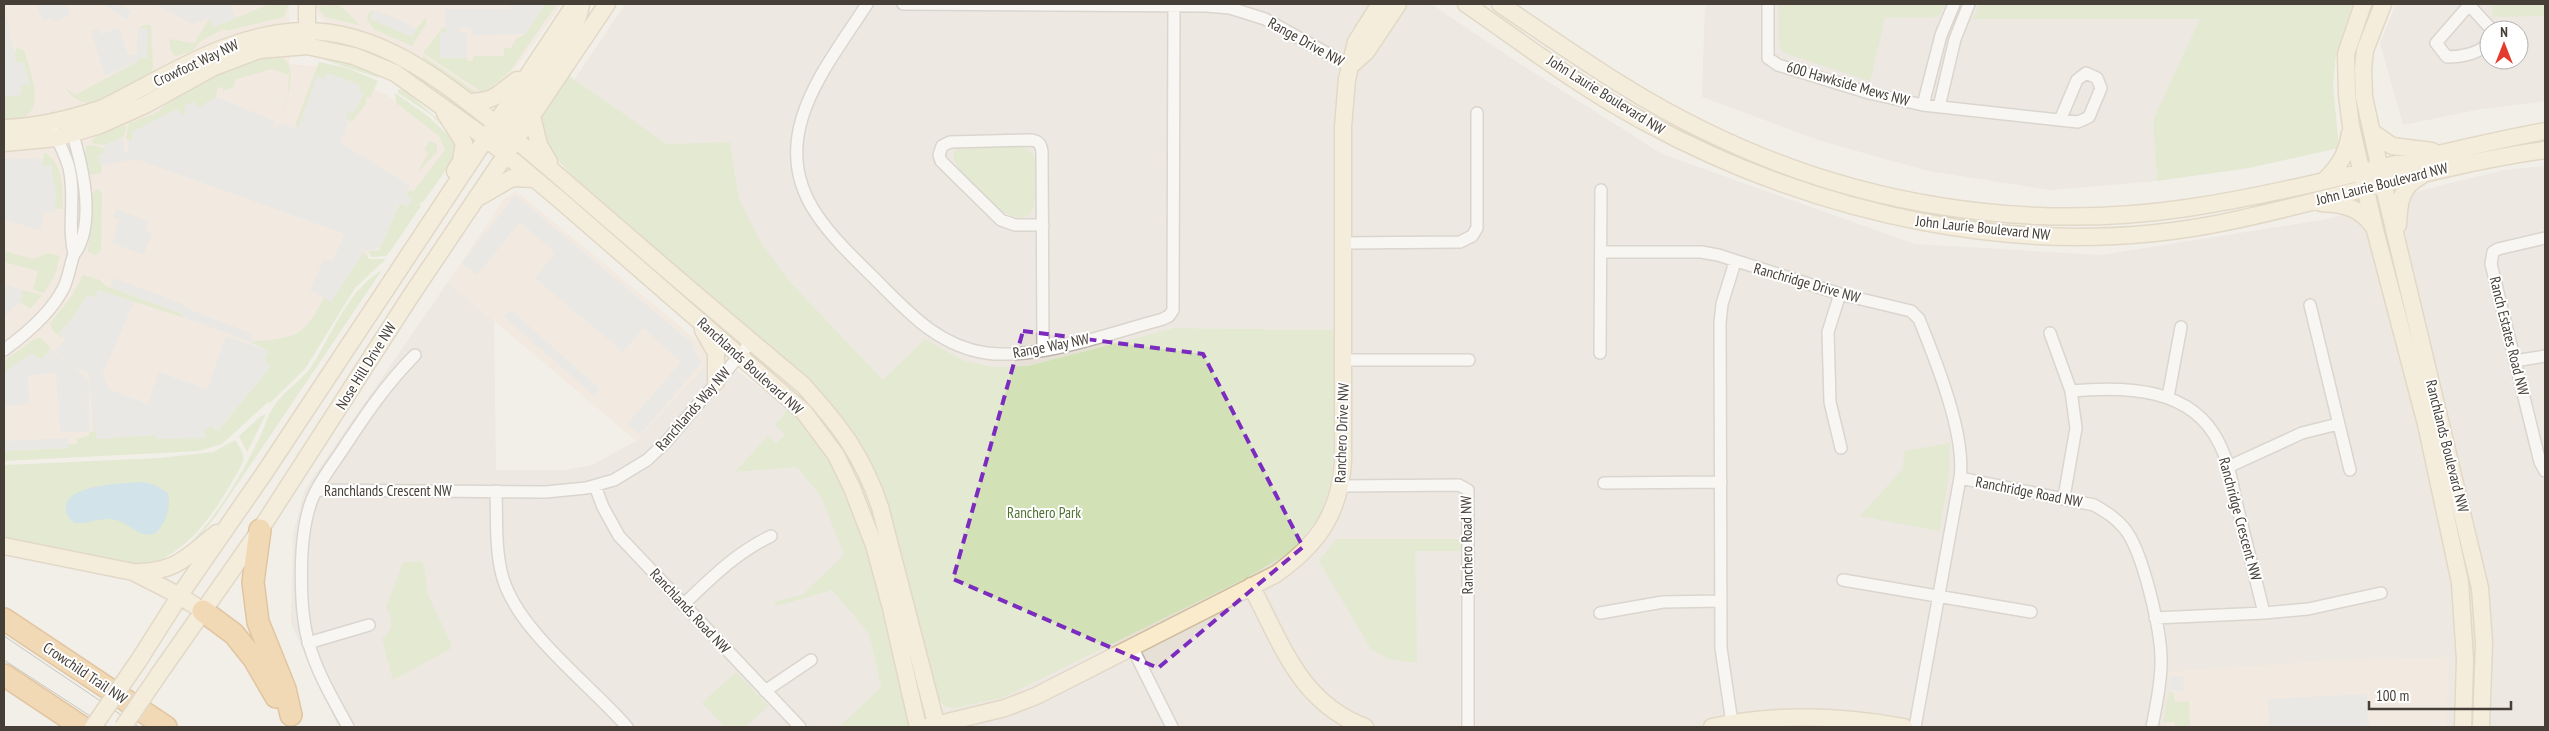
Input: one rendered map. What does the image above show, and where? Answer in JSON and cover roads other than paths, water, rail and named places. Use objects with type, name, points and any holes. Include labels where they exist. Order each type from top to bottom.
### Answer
[{"type":"highway","points":[[260,530],[254,582],[258,622],[285,689],[294,721]]},
{"type":"highway","points":[[202,612],[234,634],[254,659],[277,698],[294,721]]},
{"type":"highway","name":"Crowchild Trail NW","points":[[4,619],[166,727]]},
{"type":"highway","points":[[4,675],[82,727]]},
{"type":"street","points":[[306,4],[307,39]]},
{"type":"street","name":"Nose Hill Drive NW","points":[[505,131],[527,73],[575,4]]},
{"type":"street","points":[[505,154],[502,140],[505,131],[556,56],[579,17],[581,4]]},
{"type":"street","name":"Nose Hill Drive NW","points":[[93,727],[180,596],[232,522],[486,138],[505,131],[532,116],[607,4]]},
{"type":"street","name":"Range Way NW","points":[[867,4],[814,86],[800,119],[797,158],[805,195],[828,230],[920,324],[932,333],[970,350],[1006,354],[1043,350],[1163,319],[1169,316],[1173,310],[1174,5]]},
{"type":"street","name":"Range Drive NW","points":[[903,4],[1174,5],[1230,8],[1252,14],[1350,66]]},
{"type":"street","name":"Ranchero Drive NW","points":[[933,726],[1024,701],[1276,574],[1306,550],[1331,514],[1342,486],[1344,112],[1350,66],[1356,42],[1380,4]]},
{"type":"street","points":[[1350,66],[1366,52],[1398,4]]},
{"type":"street","name":"John Laurie Boulevard NW","points":[[1466,4],[1596,93],[1693,147],[1789,187],[1900,219],[2011,233],[2111,235],[2225,223],[2306,202],[2363,180],[2381,176],[2450,152],[2545,131]]},
{"type":"street","name":"John Laurie Boulevard NW","points":[[1500,4],[1617,83],[1708,133],[1805,171],[1860,190],[1902,200],[1958,210],[2014,215],[2072,217],[2128,215],[2188,208],[2326,179],[2363,180]]},
{"type":"street","name":"600 Hawkside Mews NW","points":[[1768,4],[1768,58],[1868,93],[1923,105]]},
{"type":"street","points":[[1954,4],[1941,35],[1923,105],[2060,120]]},
{"type":"street","points":[[1939,107],[1954,39],[1969,4]]},
{"type":"street","name":"Ranchlands Boulevard NW","points":[[2363,4],[2346,54],[2347,95],[2351,126],[2375,230],[2426,424],[2460,582],[2464,612],[2465,702],[2461,727]]},
{"type":"street","name":"Ranchlands Boulevard NW","points":[[2383,4],[2369,38],[2363,69],[2364,97],[2381,176],[2480,588],[2484,643],[2481,727]]},
{"type":"street","points":[[2479,50],[2462,56],[2447,57],[2436,44],[2470,4],[2484,20]]},
{"type":"street","name":"Crowfoot Way NW","points":[[307,39],[323,32],[377,45],[410,62],[468,102],[505,131]]},
{"type":"street","name":"Crowfoot Way NW","points":[[4,143],[63,128],[230,44],[257,36],[307,39],[377,64],[395,73],[486,138]]},
{"type":"street","points":[[468,102],[488,100],[499,96],[527,73]]},
{"type":"street","points":[[436,102],[464,143],[462,161],[452,174],[444,202]]},
{"type":"street","points":[[1343,244],[1460,242],[1472,236],[1477,228],[1477,113]]},
{"type":"street","points":[[532,116],[539,145],[556,174]]},
{"type":"street","points":[[2326,179],[2344,156],[2351,126]]},
{"type":"street","name":"Crowfoot Way NW","points":[[4,128],[63,128]]},
{"type":"street","points":[[63,128],[70,169],[71,243],[74,254]]},
{"type":"street","points":[[4,350],[28,332],[64,289],[74,254],[80,244],[86,195],[83,168],[63,128]]},
{"type":"street","name":"Ranchlands Boulevard NW","points":[[505,131],[803,385],[837,422],[854,447],[870,480],[894,558],[933,726]]},
{"type":"street","points":[[2372,132],[2392,146],[2450,152]]},
{"type":"street","name":"Ranchlands Boulevard NW","points":[[486,138],[804,412],[836,456],[852,488],[874,545],[891,608],[918,727]]},
{"type":"street","points":[[1043,225],[1009,223],[992,213],[942,161],[939,155],[942,146],[950,142],[1036,141],[1041,146],[1043,225],[1043,350]]},
{"type":"street","name":"John Laurie Boulevard NW","points":[[2381,176],[2430,172],[2498,156],[2545,150]]},
{"type":"street","name":"Nose Hill Drive NW","points":[[123,727],[260,530],[505,154]]},
{"type":"street","points":[[2397,240],[2402,194],[2411,181],[2430,172]]},
{"type":"street","points":[[473,202],[498,184],[512,178],[535,179]]},
{"type":"street","points":[[1600,353],[1601,190]]},
{"type":"street","points":[[2306,202],[2332,203],[2354,208],[2364,215],[2375,230]]},
{"type":"street","name":"Ranch Estates Road NW","points":[[2545,238],[2502,247],[2493,252],[2491,258],[2540,462],[2545,471]]},
{"type":"street","points":[[1601,252],[1701,252],[1718,255],[1735,262]]},
{"type":"street","name":"Ranchridge Drive NW","points":[[1732,723],[1720,648],[1720,323],[1722,304],[1735,262],[1840,294],[1911,311],[1919,319],[1960,442],[1960,478],[1915,727]]},
{"type":"street","points":[[1840,294],[1828,332],[1830,402],[1841,448]]},
{"type":"street","points":[[2310,305],[2350,470]]},
{"type":"street","points":[[697,319],[716,353],[716,382]]},
{"type":"street","points":[[2168,397],[2181,327]]},
{"type":"street","points":[[2050,333],[2071,391],[2076,428],[2064,497]]},
{"type":"street","name":"Ranchlands Way NW","points":[[496,491],[546,492],[595,486],[628,473],[647,460],[666,442],[751,342]]},
{"type":"street","points":[[318,490],[393,376],[415,355]]},
{"type":"street","points":[[2515,361],[2545,356]]},
{"type":"street","points":[[1343,360],[1469,360]]},
{"type":"street","name":"Ranchridge Crescent NW","points":[[2071,391],[2123,389],[2168,397],[2194,411],[2209,427],[2219,442],[2228,467],[2264,613]]},
{"type":"street","points":[[2228,467],[2302,432],[2338,424]]},
{"type":"street","name":"Ranchridge Road NW","points":[[1960,478],[2064,497],[2094,505],[2112,516],[2126,529],[2142,567],[2155,618],[2162,662],[2152,727]]},
{"type":"street","points":[[1604,483],[1720,482]]},
{"type":"street","name":"Ranchero Road NW","points":[[1342,486],[1459,485],[1468,490],[1468,727]]},
{"type":"street","name":"Ranchlands Road NW","points":[[595,486],[603,507],[619,536],[800,727]]},
{"type":"street","name":"Ranchlands Crescent NW","points":[[348,727],[308,643],[303,616],[303,557],[308,510],[318,490],[496,491]]},
{"type":"street","points":[[496,491],[498,557],[506,587],[523,618],[627,727]]},
{"type":"street","points":[[4,546],[134,572],[155,572],[170,568],[232,522]]},
{"type":"street","points":[[683,604],[727,562],[749,547],[771,536]]},
{"type":"street","points":[[134,572],[180,596],[202,612]]},
{"type":"street","points":[[1842,580],[2031,612]]},
{"type":"street","points":[[1252,586],[1303,681],[1333,712],[1365,727]]},
{"type":"street","points":[[2155,618],[2308,609],[2348,602],[2381,593]]},
{"type":"street","points":[[1600,613],[1663,602],[1720,600]]},
{"type":"street","points":[[308,643],[369,625]]},
{"type":"street","points":[[1132,647],[1172,727]]},
{"type":"street","points":[[766,691],[811,660]]},
{"type":"street","points":[[610,727],[617,716]]},
{"type":"street","points":[[1712,727],[1732,723],[1816,717],[1865,721],[1904,727]]},
{"type":"water","points":[[143,482],[155,485],[168,493],[169,504],[167,514],[163,524],[156,533],[141,533],[113,519],[75,523],[67,514],[66,507],[69,499],[86,489],[111,484]]},
{"type":"tram line","points":[[4,636],[139,727]]},
{"type":"tram line","points":[[4,660],[107,727]]},
{"type":"park label","name":"Ranchero Park","points":[[1044,513]]}]
